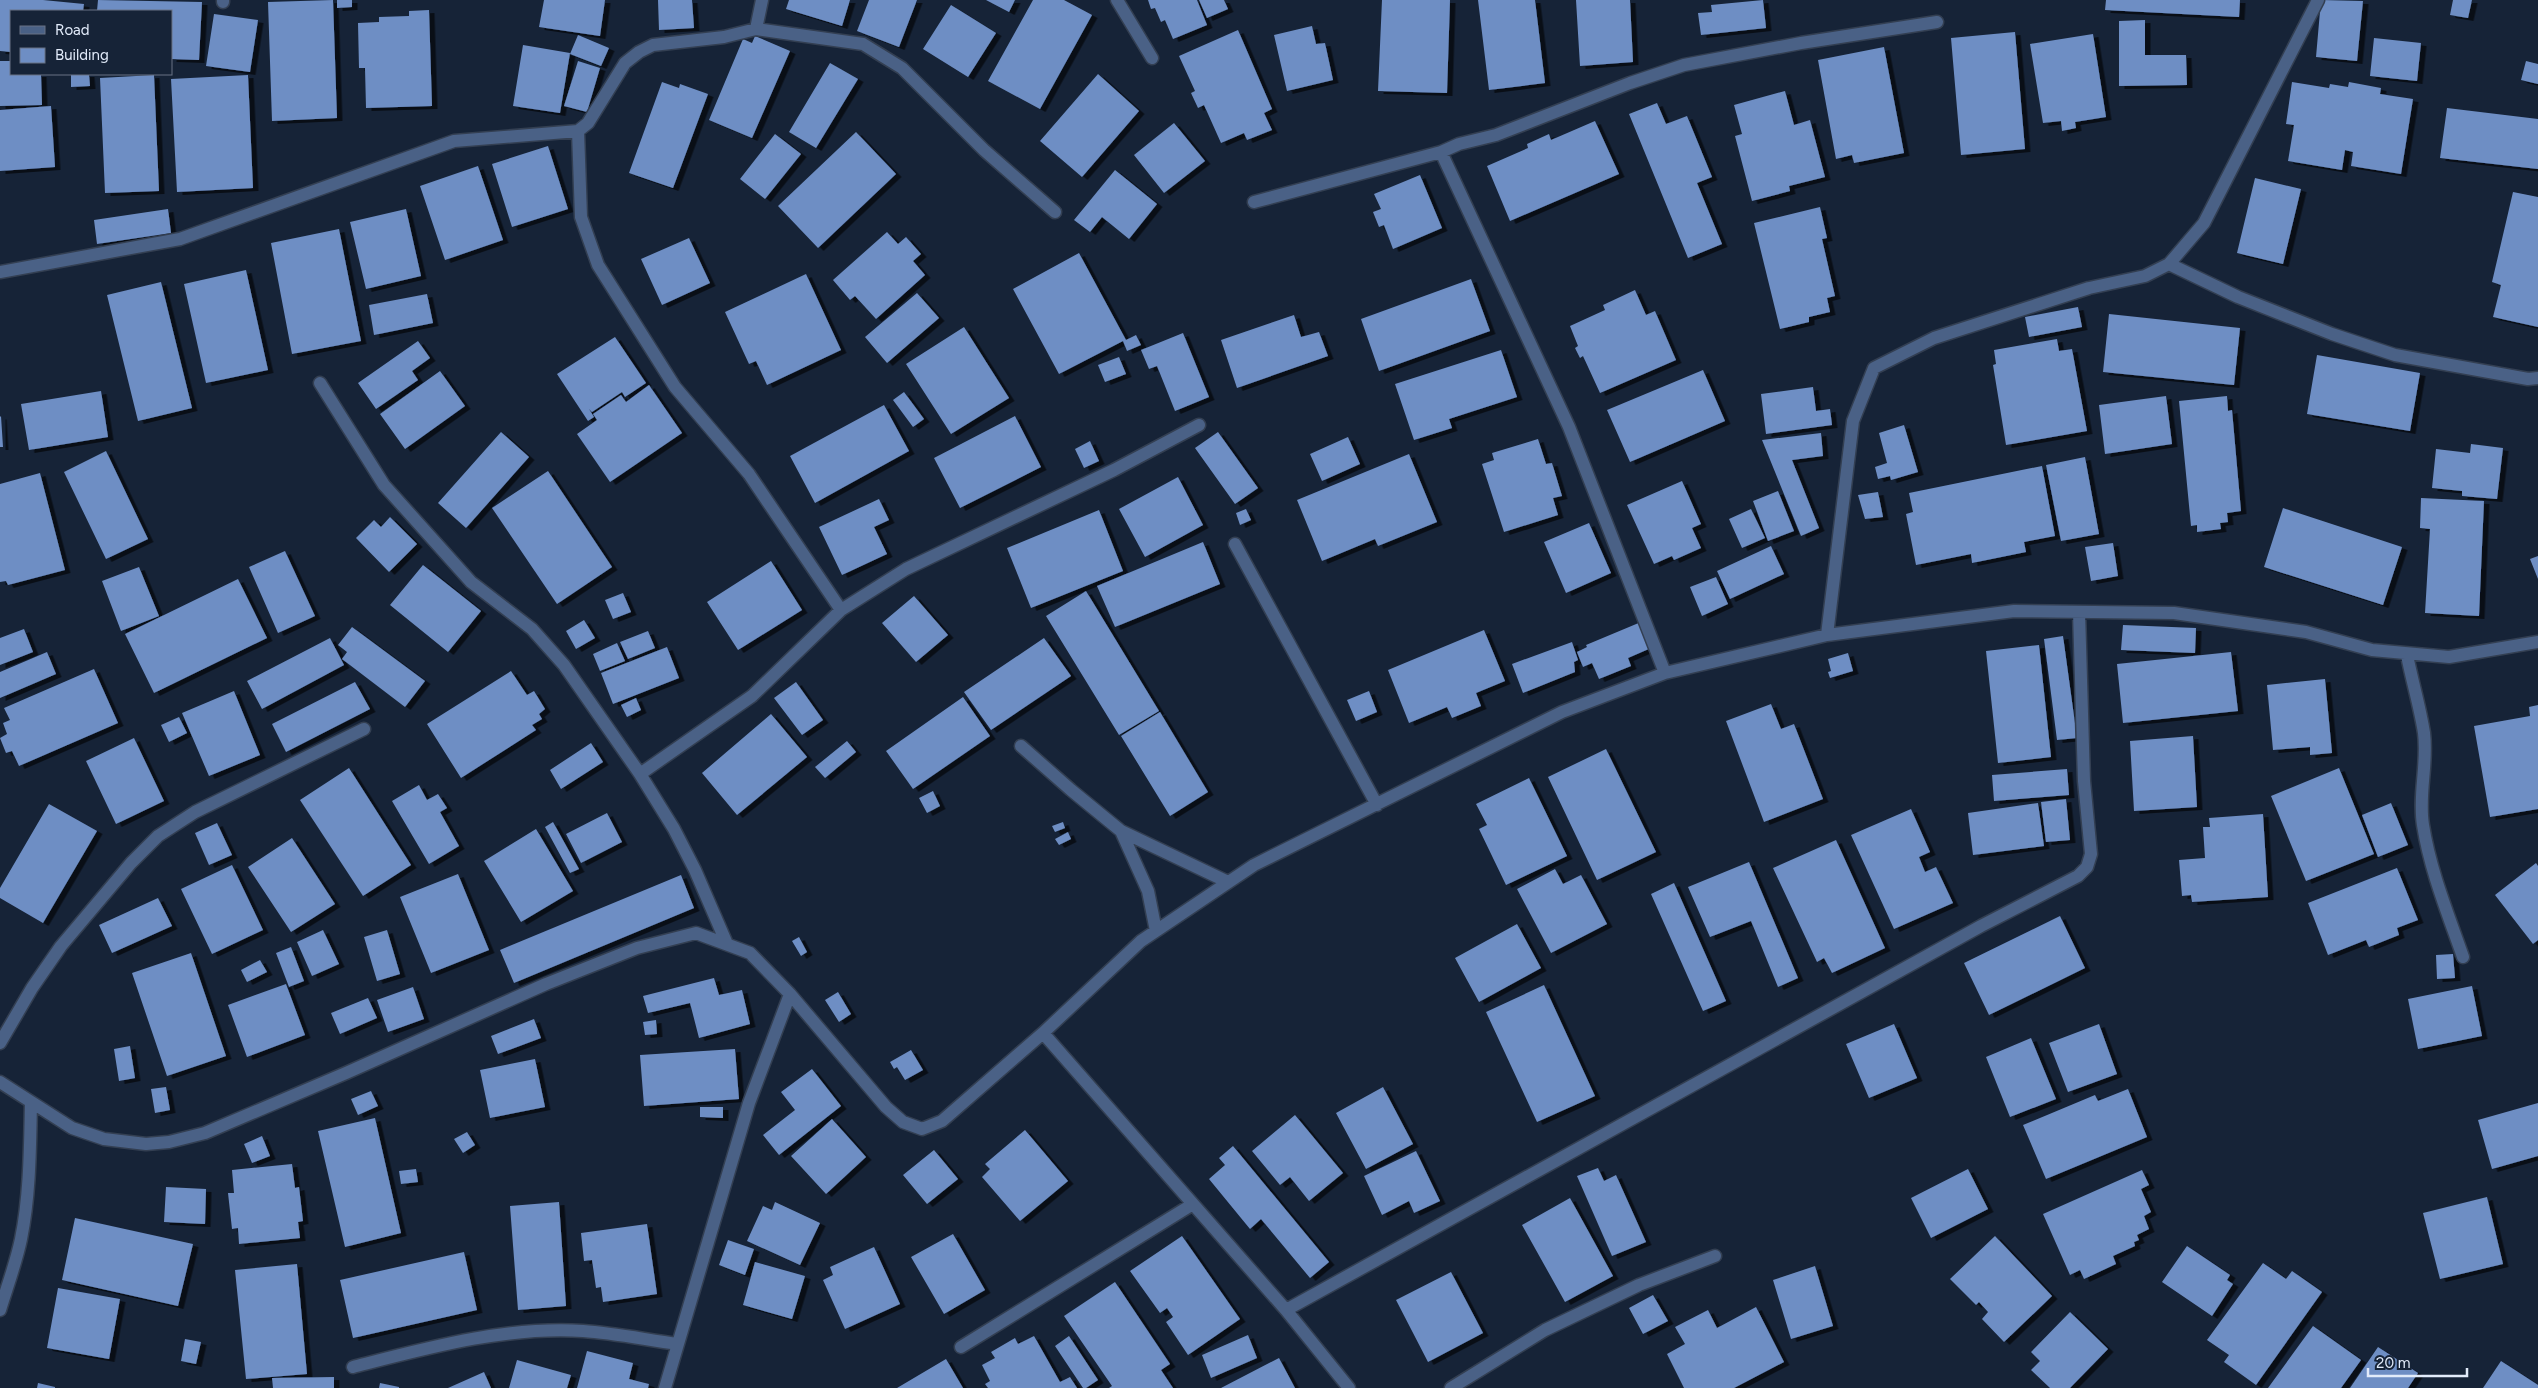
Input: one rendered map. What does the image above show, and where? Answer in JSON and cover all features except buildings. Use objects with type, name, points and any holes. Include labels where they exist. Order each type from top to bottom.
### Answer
[{"type":"street","points":[[756,29],[762,0]]},
{"type":"street","points":[[1118,0],[1152,58]]},
{"type":"street","points":[[1827,635],[1853,421],[1874,368],[1934,338],[2089,288],[2145,276],[2169,264],[2204,223],[2318,0]]},
{"type":"street","points":[[1254,202],[1441,152],[1459,144],[1496,135],[1630,83],[1684,65],[1801,43],[1937,22]]},
{"type":"street","points":[[0,272],[180,239],[454,141],[578,131],[588,123],[625,63],[638,52],[653,46],[724,37],[756,29],[863,44],[902,68],[984,150],[1055,212]]},
{"type":"street","points":[[578,131],[581,217],[598,265],[675,387],[749,474],[841,610]]},
{"type":"street","points":[[1441,152],[1569,427],[1666,673]]},
{"type":"street","points":[[2169,264],[2238,297],[2332,334],[2395,355],[2528,379],[2538,378]]},
{"type":"street","points":[[320,383],[384,486],[471,582],[542,639],[564,665],[640,774],[674,829],[695,870],[727,944]]},
{"type":"street","points":[[640,774],[752,696],[841,610],[906,568],[1114,470],[1198,425]]},
{"type":"street","points":[[1235,544],[1377,806]]},
{"type":"street","points":[[0,1082],[72,1128],[104,1139],[146,1144],[168,1142],[205,1133],[546,984],[637,948],[696,933],[750,952],[790,994],[886,1107],[903,1122],[922,1129],[942,1121],[1043,1033],[1141,941],[1254,865],[1377,806],[1562,712],[1666,673],[1827,635],[2014,611],[2174,613],[2306,632],[2372,650],[2407,655],[2448,657],[2536,645]]},
{"type":"street","points":[[1286,1310],[1981,926],[2078,876],[2087,867],[2091,854],[2084,781],[2079,612]]},
{"type":"street","points":[[2407,655],[2424,733],[2425,770],[2421,804],[2423,825],[2434,869],[2462,957]]},
{"type":"street","points":[[0,1043],[32,988],[61,946],[131,864],[158,836],[195,812],[364,729]]},
{"type":"street","points":[[1021,746],[1121,832],[1228,882]]},
{"type":"street","points":[[1121,832],[1148,891],[1156,931]]},
{"type":"street","points":[[665,1388],[749,1102],[790,994]]},
{"type":"street","points":[[1043,1033],[1286,1310],[1350,1388]]},
{"type":"street","points":[[0,1310],[24,1221],[30,1158],[31,1102]]},
{"type":"street","points":[[961,1347],[1193,1204]]},
{"type":"street","points":[[1451,1388],[1545,1330],[1639,1285],[1715,1256]]},
{"type":"street","points":[[353,1367],[468,1340],[536,1332],[583,1331],[678,1344]]}]
